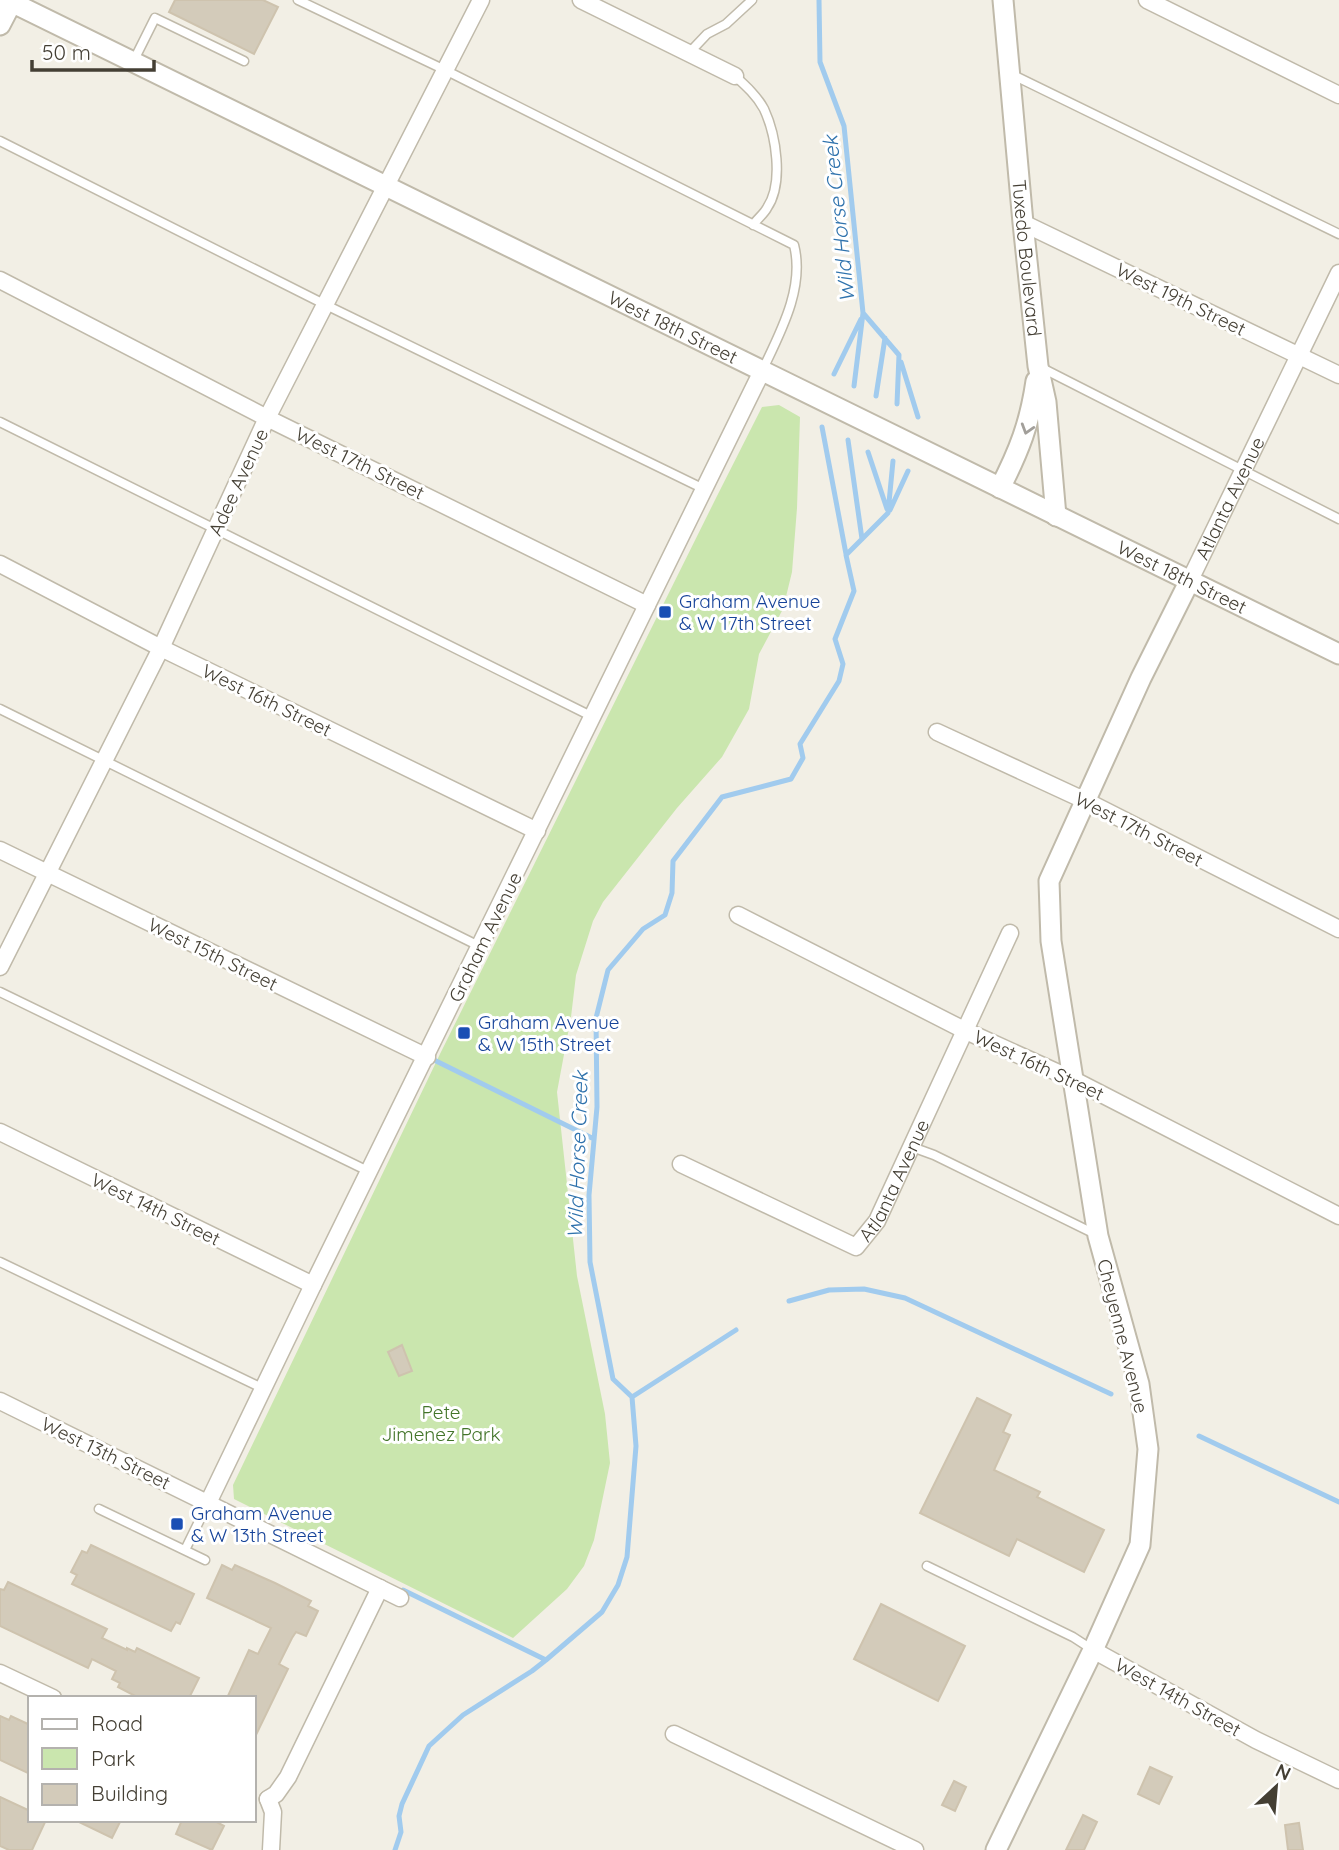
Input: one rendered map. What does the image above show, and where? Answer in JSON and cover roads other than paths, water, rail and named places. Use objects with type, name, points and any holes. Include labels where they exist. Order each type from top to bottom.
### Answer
[{"type":"street","name":"Adee Avenue","points":[[0,967],[161,648],[268,418],[481,0]]},
{"type":"street","points":[[581,0],[735,76]]},
{"type":"street","name":"Tuxedo Boulevard","points":[[1003,0],[1023,223],[1038,366],[1046,402],[1056,516]]},
{"type":"street","points":[[1147,0],[1339,95]]},
{"type":"street","points":[[0,25],[10,1]]},
{"type":"street","name":"West 18th Street","points":[[10,1],[1339,654]]},
{"type":"street","name":"West 19th Street","points":[[1023,223],[1339,375]]},
{"type":"street","name":"Atlanta Avenue","points":[[1086,801],[1141,678],[1339,273]]},
{"type":"street","name":"West 17th Street","points":[[0,280],[268,418],[647,605]]},
{"type":"street","points":[[1000,488],[1017,456],[1028,427],[1038,366]]},
{"type":"street","name":"Graham Avenue","points":[[208,1503],[762,371]]},
{"type":"street","name":"West 16th Street","points":[[0,564],[161,648],[537,831]]},
{"type":"street","name":"West 17th Street","points":[[937,732],[1086,801],[1339,929]]},
{"type":"street","name":"Cheyenne Avenue","points":[[996,1850],[1093,1650],[1140,1545],[1148,1449],[1139,1384],[1098,1236],[1051,940],[1049,881],[1086,801]]},
{"type":"street","name":"West 15th Street","points":[[0,850],[427,1057]]},
{"type":"street","name":"West 16th Street","points":[[738,915],[965,1031],[1074,1080],[1339,1216]]},
{"type":"street","name":"Atlanta Avenue","points":[[681,1164],[856,1247],[877,1220],[1010,933]]},
{"type":"street","name":"West 14th Street","points":[[0,1132],[313,1285]]},
{"type":"street","name":"West 13th Street","points":[[0,1401],[400,1598]]},
{"type":"street","points":[[261,1795],[276,1794],[288,1777],[380,1588]]},
{"type":"street","name":"West 14th Street","points":[[1093,1650],[1256,1740],[1339,1780]]},
{"type":"street","points":[[0,1673],[49,1696]]},
{"type":"street","points":[[674,1734],[915,1850]]},
{"type":"street","points":[[261,1795],[273,1812],[271,1850]]},
{"type":"lane","points":[[298,0],[445,70],[794,245],[797,257],[796,280],[784,325],[762,371]]},
{"type":"lane","points":[[689,53],[707,34],[726,24],[752,0]]},
{"type":"lane","points":[[132,62],[155,18],[244,61]]},
{"type":"lane","points":[[1010,74],[1339,234]]},
{"type":"lane","points":[[735,76],[751,91],[764,109],[775,155],[778,180],[768,208],[753,225]]},
{"type":"lane","points":[[0,141],[326,305],[704,489]]},
{"type":"lane","points":[[1038,366],[1339,519]]},
{"type":"lane","points":[[0,422],[593,717]]},
{"type":"lane","points":[[0,709],[481,947]]},
{"type":"lane","points":[[0,992],[370,1172]]},
{"type":"lane","points":[[912,1147],[934,1155],[1098,1236]]},
{"type":"lane","points":[[0,1262],[264,1389]]},
{"type":"lane","points":[[185,1550],[208,1503]]},
{"type":"lane","points":[[99,1509],[205,1560]]},
{"type":"lane","points":[[927,1566],[1073,1637],[1093,1650]]},
{"type":"waterway","name":"Wild Horse Creek","points":[[819,0],[820,62],[844,126],[863,313],[899,355],[897,404]]},
{"type":"waterway","name":"Wild Horse Creek","points":[[854,386],[863,313]]},
{"type":"waterway","name":"Wild Horse Creek","points":[[834,374],[861,319]]},
{"type":"waterway","name":"Wild Horse Creek","points":[[876,396],[885,338]]},
{"type":"waterway","name":"Wild Horse Creek","points":[[901,362],[918,417]]},
{"type":"waterway","name":"Wild Horse Creek","points":[[822,427],[846,554]]},
{"type":"waterway","name":"Wild Horse Creek","points":[[848,440],[862,539]]},
{"type":"waterway","name":"Wild Horse Creek","points":[[868,452],[887,509]]},
{"type":"waterway","name":"Wild Horse Creek","points":[[395,1850],[401,1832],[399,1816],[402,1804],[429,1746],[463,1715],[546,1660],[602,1612],[618,1585],[627,1557],[636,1446],[632,1397],[613,1379],[590,1262],[589,1195],[597,1107],[596,1018],[608,970],[643,929],[665,915],[672,893],[673,861],[722,797],[791,779],[803,758],[800,744],[839,681],[843,664],[835,639],[854,591],[846,555],[888,513],[893,461]]},
{"type":"waterway","name":"Wild Horse Creek","points":[[890,510],[908,471]]},
{"type":"waterway","points":[[430,1058],[594,1139]]},
{"type":"waterway","points":[[789,1301],[829,1290],[864,1289],[905,1298],[1111,1394]]},
{"type":"waterway","points":[[632,1397],[736,1330]]},
{"type":"waterway","points":[[1199,1436],[1339,1502]]},
{"type":"waterway","points":[[403,1590],[546,1660]]},
{"type":"place","name":"Graham Avenue & W 17th Street","points":[[665,612]]},
{"type":"place","name":"Graham Avenue & W 15th Street","points":[[464,1033]]},
{"type":"place","name":"Graham Avenue & W 13th Street","points":[[177,1524]]},
{"type":"park label","name":"Pete Jimenez Park","points":[[441,1423]]}]
